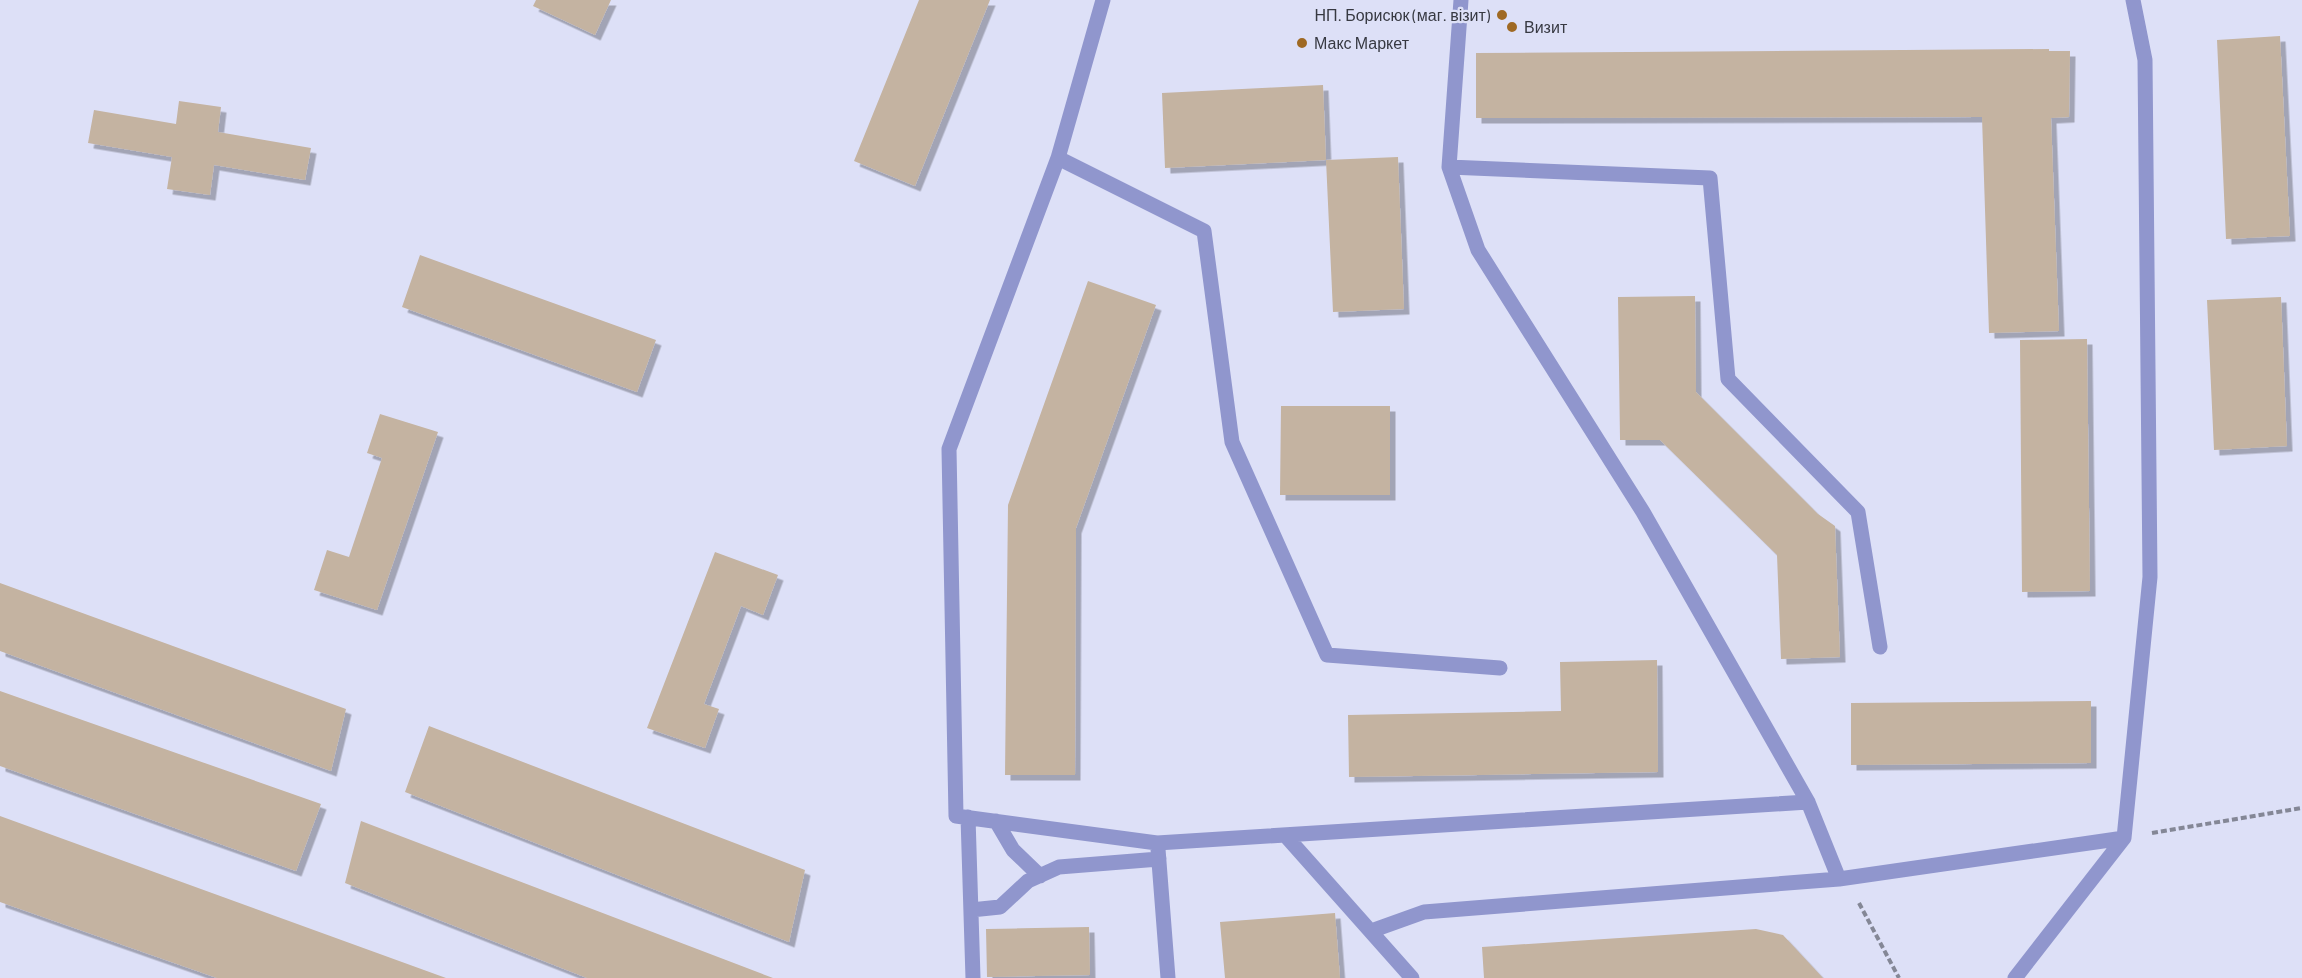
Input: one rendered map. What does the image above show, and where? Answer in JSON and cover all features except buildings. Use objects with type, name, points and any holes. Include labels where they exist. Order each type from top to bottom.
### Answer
[{"type":"lane","points":[[1103,0],[1058,158],[949,449],[956,816],[1157,843],[1808,802]]},
{"type":"lane","points":[[1461,0],[1449,167],[1478,250],[1643,512],[1808,802],[1839,879]]},
{"type":"lane","points":[[2015,978],[2124,838],[2150,577],[2145,60],[2133,0]]},
{"type":"lane","points":[[1058,158],[1204,231],[1232,442],[1326,655],[1500,668]]},
{"type":"lane","points":[[1449,167],[1710,178],[1728,379],[1858,512],[1880,647]]},
{"type":"lane","points":[[968,817],[973,978]]},
{"type":"lane","points":[[996,821],[1013,850],[1040,876]]},
{"type":"lane","points":[[1285,835],[1412,978]]},
{"type":"lane","points":[[1371,932],[1424,912],[1839,879],[2124,838]]},
{"type":"lane","points":[[1157,843],[1168,978]]},
{"type":"lane","points":[[971,910],[1000,907],[1028,881],[1059,867],[1159,859]]},
{"type":"path","points":[[2124,838],[2302,808]]},
{"type":"path","points":[[1839,879],[1864,908],[1899,978]]},
{"type":"place","name":"НП. Борисюк (маг. візит)","points":[[1502,15]]},
{"type":"place","name":"Визит","points":[[1512,27]]},
{"type":"place","name":"Макс Маркет","points":[[1302,43]]}]
